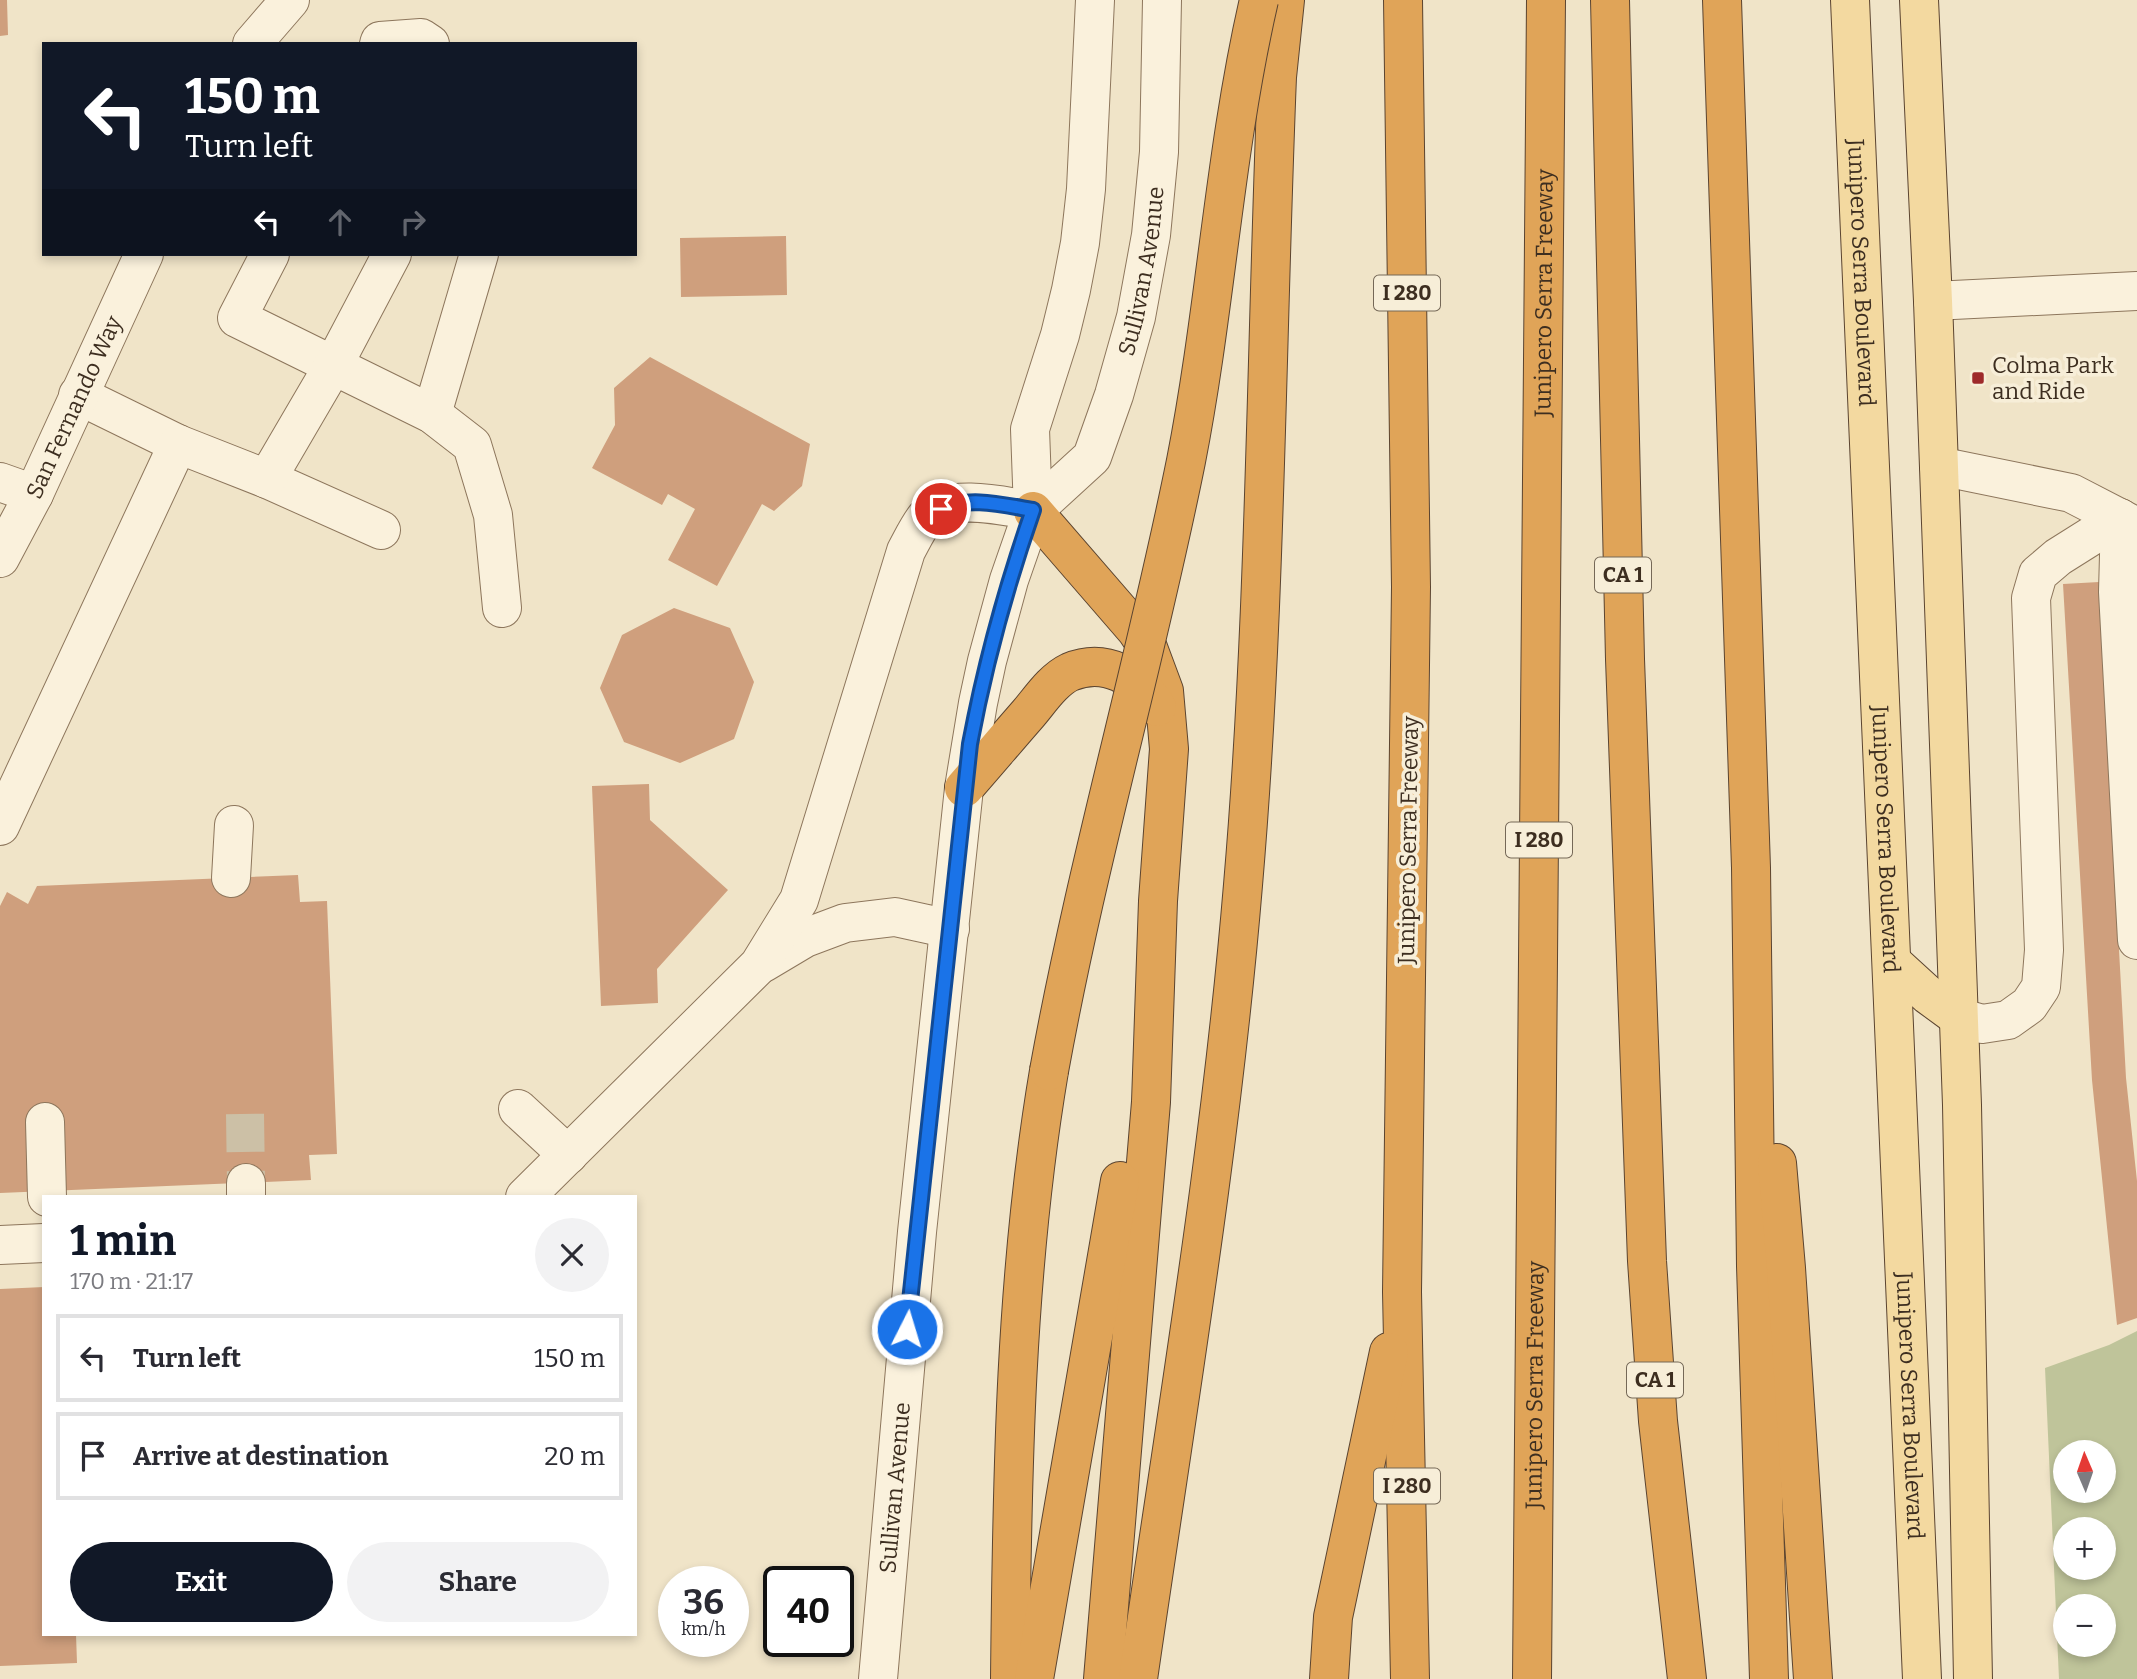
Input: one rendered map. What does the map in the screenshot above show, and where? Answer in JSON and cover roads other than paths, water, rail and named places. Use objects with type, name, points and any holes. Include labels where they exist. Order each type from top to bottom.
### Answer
[{"type":"highway","points":[[1010,1679],[1020,1312],[1030,1208],[1049,1071],[1074,941],[1188,450],[1203,366],[1244,71],[1259,0]]},
{"type":"highway","points":[[1138,1679],[1208,1192],[1230,1018],[1251,775],[1258,654],[1276,90],[1285,0]]},
{"type":"highway","name":"Junipero Serra Freeway","points":[[1404,0],[1411,587],[1402,1292],[1410,1679]]},
{"type":"highway","name":"Junipero Serra Freeway","points":[[1532,1679],[1546,0]]},
{"type":"highway","name":"CA 1","points":[[1610,0],[1625,672],[1647,1261],[1659,1434],[1687,1679]]},
{"type":"highway","points":[[1722,0],[1751,868],[1756,1266],[1769,1679]]},
{"type":"highway","points":[[1033,510],[1136,630],[1148,648],[1164,691],[1169,749],[1158,901],[1151,1102],[1103,1679]]},
{"type":"highway","points":[[964,788],[1049,689],[1069,673],[1081,669],[1109,668],[1140,684],[1158,710],[1169,749]]},
{"type":"highway","points":[[1751,868],[1787,1268],[1813,1679]]},
{"type":"highway","points":[[1034,1679],[1110,1246],[1158,901]]},
{"type":"highway","points":[[1329,1679],[1333,1617],[1402,1292]]},
{"type":"main road","name":"Junipero Serra Boulevard","points":[[1850,0],[1922,1679]]},
{"type":"main road","points":[[1919,0],[1933,301],[1958,1017],[1973,1679]]},
{"type":"main road","points":[[1893,963],[1928,995],[1958,1017]]},
{"type":"street","points":[[254,42],[290,0]]},
{"type":"street","name":"Sullivan Avenue","points":[[878,1679],[911,1287],[964,788],[987,661],[1009,580],[1033,510],[1030,429],[1049,373],[1071,290],[1087,189],[1095,0]]},
{"type":"street","name":"Sullivan Avenue","points":[[1033,510],[1092,457],[1114,395],[1136,317],[1151,235],[1159,152],[1162,0]]},
{"type":"street","points":[[380,42],[421,38],[427,42]]},
{"type":"street","name":"San Fernando Way","points":[[0,558],[17,488],[78,395],[143,256]]},
{"type":"street","points":[[269,256],[237,318],[432,414],[472,445],[493,515],[502,608]]},
{"type":"street","points":[[267,479],[333,366],[390,256]]},
{"type":"street","points":[[432,414],[478,256]]},
{"type":"street","points":[[1933,301],[2137,291]]},
{"type":"street","points":[[78,395],[178,444],[267,479],[381,530]]},
{"type":"street","points":[[0,826],[178,444]]},
{"type":"street","points":[[1939,466],[2071,493],[2129,522]]},
{"type":"street","points":[[527,1195],[759,965],[799,900],[906,551],[927,515],[954,503],[987,503],[1033,510]]},
{"type":"street","points":[[2129,522],[2118,592],[2137,940]]},
{"type":"street","points":[[1958,1017],[1982,1024],[2008,1020],[2029,1005],[2041,987],[2044,950],[2031,598],[2038,574],[2058,557],[2129,522]]},
{"type":"street","points":[[231,878],[234,825]]},
{"type":"street","points":[[759,965],[806,938],[845,923],[895,917],[950,929]]},
{"type":"street","points":[[517,1109],[568,1156]]},
{"type":"street","points":[[45,1122],[47,1195]]},
{"type":"street","points":[[0,1245],[42,1243]]},
{"type":"tunnel","points":[[245,1114],[246,1183]]},
{"type":"place","name":"Colma Park and Ride","points":[[1978,378]]}]
